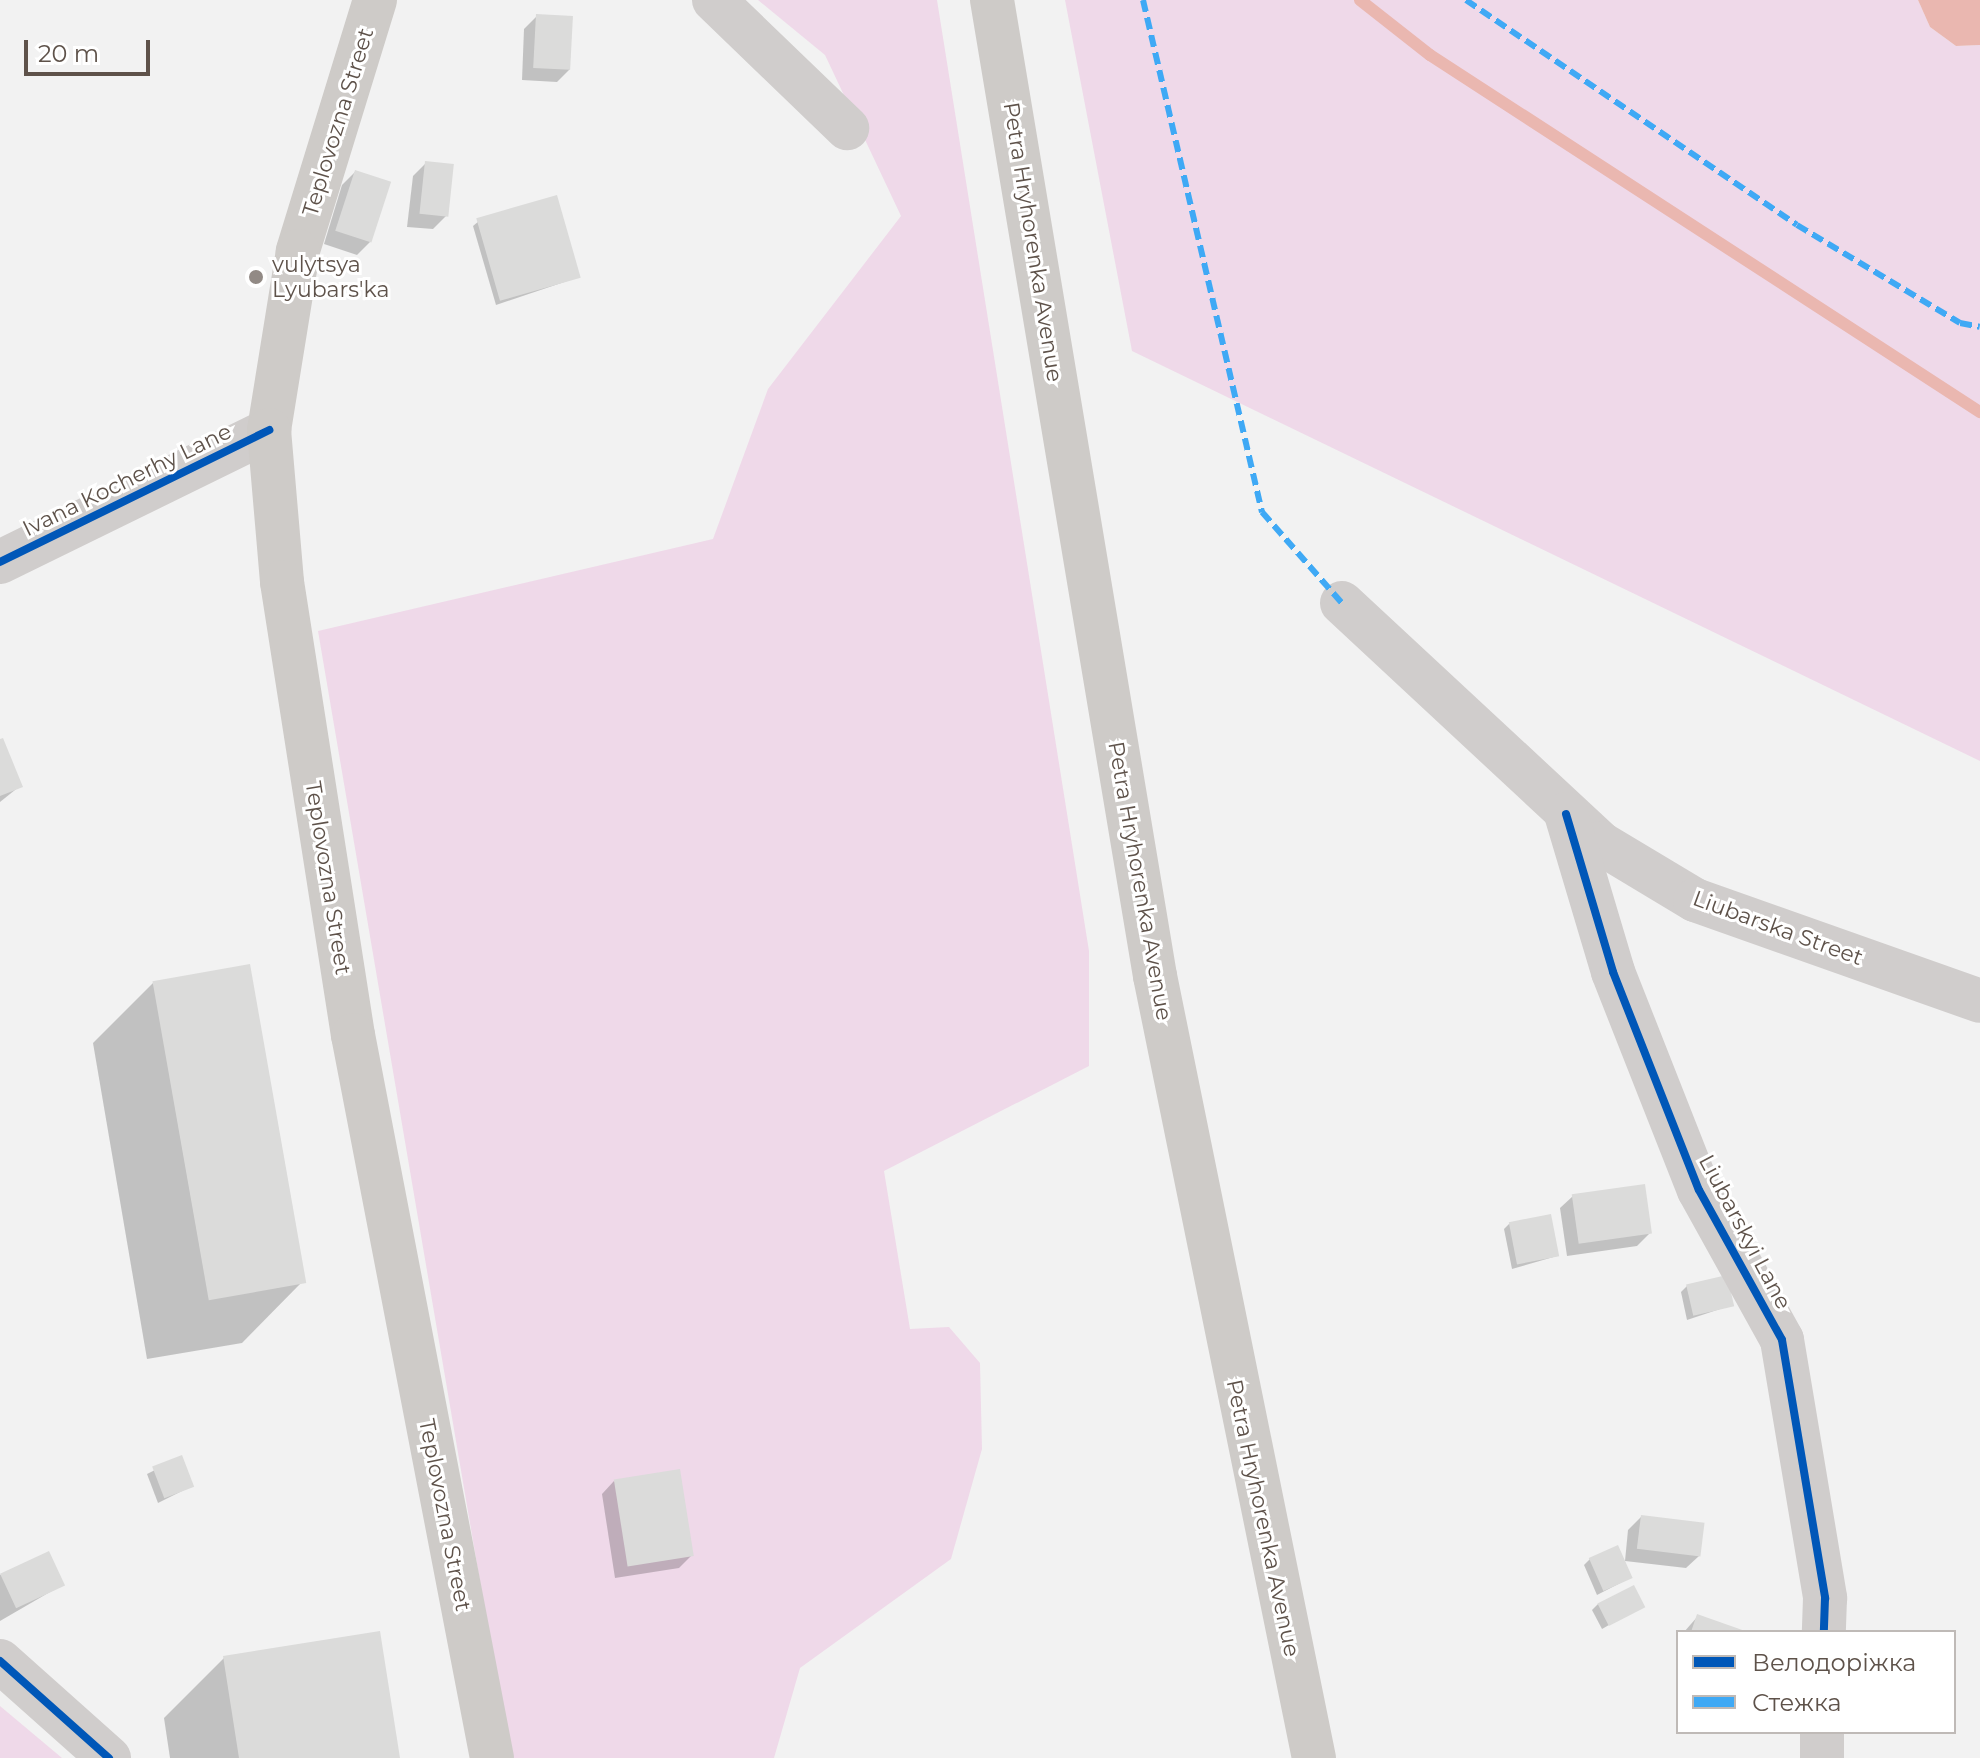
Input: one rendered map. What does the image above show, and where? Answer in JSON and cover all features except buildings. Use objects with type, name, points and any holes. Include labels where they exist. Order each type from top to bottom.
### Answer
[{"type":"main road","name":"Teplovozna Street","points":[[375,0],[298,251],[269,430],[282,582],[353,1035],[492,1758]]},
{"type":"main road","name":"Petra Hryhorenka Avenue","points":[[992,0],[1155,976],[1314,1758]]},
{"type":"street","points":[[714,0],[847,128]]},
{"type":"street","name":"Ivana Kocherhy Lane","points":[[0,562],[269,430]]},
{"type":"street","name":"Liubarska Street","points":[[1342,603],[1566,814],[1695,900],[1980,1001]]},
{"type":"street","name":"Liubarskyi Lane","points":[[1566,814],[1613,972],[1699,1190],[1782,1340],[1825,1598],[1824,1630]]},
{"type":"street","points":[[0,1661],[109,1758]]},
{"type":"street","points":[[1822,1734],[1822,1758]]},
{"type":"shaded area","points":[[758,0],[937,0],[1089,951],[1089,1066],[884,1171],[910,1329],[949,1327],[980,1363],[982,1449],[951,1559],[800,1668],[774,1758],[510,1758],[318,631],[713,539],[768,389],[901,216],[825,55]]},
{"type":"shaded area","points":[[1065,0],[1918,0],[1930,27],[1956,46],[1980,45],[1980,761],[1132,351]]},
{"type":"shaded area","points":[[1918,0],[1980,0],[1980,45],[1956,46],[1930,27]]},
{"type":"shaded area","points":[[0,1706],[62,1758],[0,1758]]},
{"type":"waterway","points":[[1360,0],[1430,55],[1980,412]]},
{"type":"marked path","points":[[1143,0],[1262,512],[1342,603]]},
{"type":"marked path","points":[[1466,0],[1797,225],[1960,323],[1980,327]]},
{"type":"cycle path","points":[[0,562],[269,430]]},
{"type":"cycle path","points":[[1566,814],[1613,972],[1699,1190],[1782,1340],[1825,1598],[1824,1630]]},
{"type":"cycle path","points":[[0,1661],[109,1758]]},
{"type":"place","name":"vulytsya Lyubarsʹka","points":[[256,277]]}]
